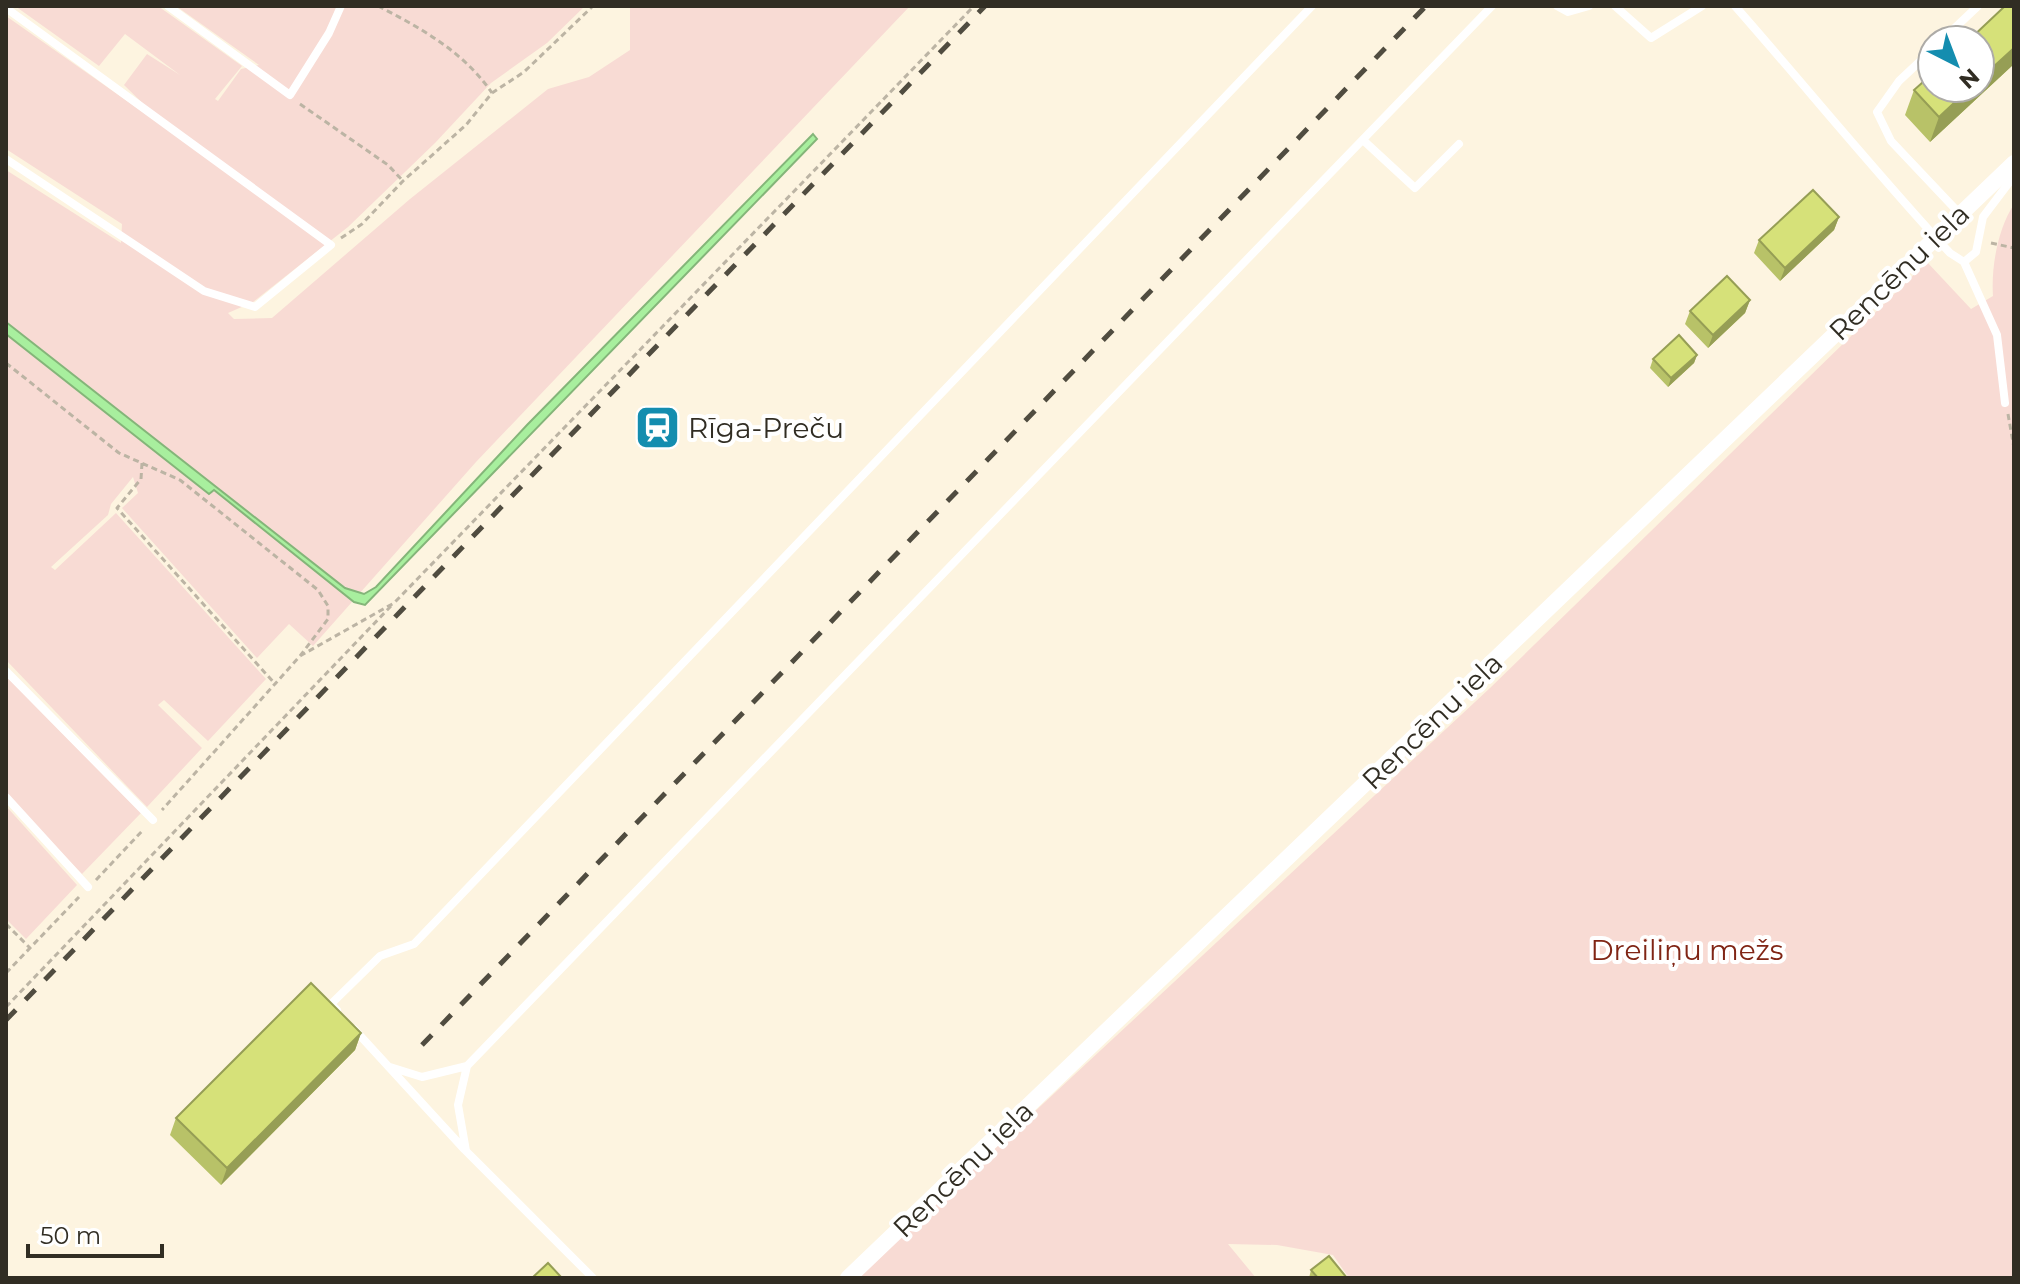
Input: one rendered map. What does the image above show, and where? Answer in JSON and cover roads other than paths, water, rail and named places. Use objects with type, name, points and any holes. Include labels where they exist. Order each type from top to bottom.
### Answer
[{"type":"street","name":"Rencēnu iela","points":[[848,1278],[1195,950],[2014,163]]},
{"type":"lane","points":[[168,6],[290,95],[329,33],[341,6]]},
{"type":"lane","points":[[340,1014],[331,1004],[380,956],[414,944],[1312,6]]},
{"type":"lane","points":[[466,1151],[458,1105],[467,1066],[1492,6]]},
{"type":"lane","points":[[1557,6],[1568,12],[1589,6]]},
{"type":"lane","points":[[1615,6],[1651,38],[1702,6]]},
{"type":"lane","points":[[1735,6],[1839,125],[1866,162],[1935,238],[1964,262],[1997,335],[2005,403]]},
{"type":"lane","points":[[1959,24],[1978,6]]},
{"type":"lane","points":[[6,8],[331,245],[255,307],[204,291],[6,159]]},
{"type":"lane","points":[[1916,65],[1899,81],[1877,112],[1891,141],[1960,214]]},
{"type":"lane","points":[[1363,140],[1415,188],[1459,144]]},
{"type":"lane","points":[[1964,262],[1976,252],[1983,217],[2014,176]]},
{"type":"lane","points":[[6,671],[153,820]]},
{"type":"lane","points":[[6,797],[88,887]]},
{"type":"lane","points":[[349,1023],[466,1151],[593,1278]]},
{"type":"lane","points":[[388,1066],[422,1077],[467,1066]]},
{"type":"railway","points":[[6,1020],[985,6]]},
{"type":"railway","points":[[422,1045],[1426,6]]},
{"type":"place","name":"Rīga-Preču","points":[[657,428]]},
{"type":"park label","name":"Dreiliņu mežs","points":[[1687,950]]}]
